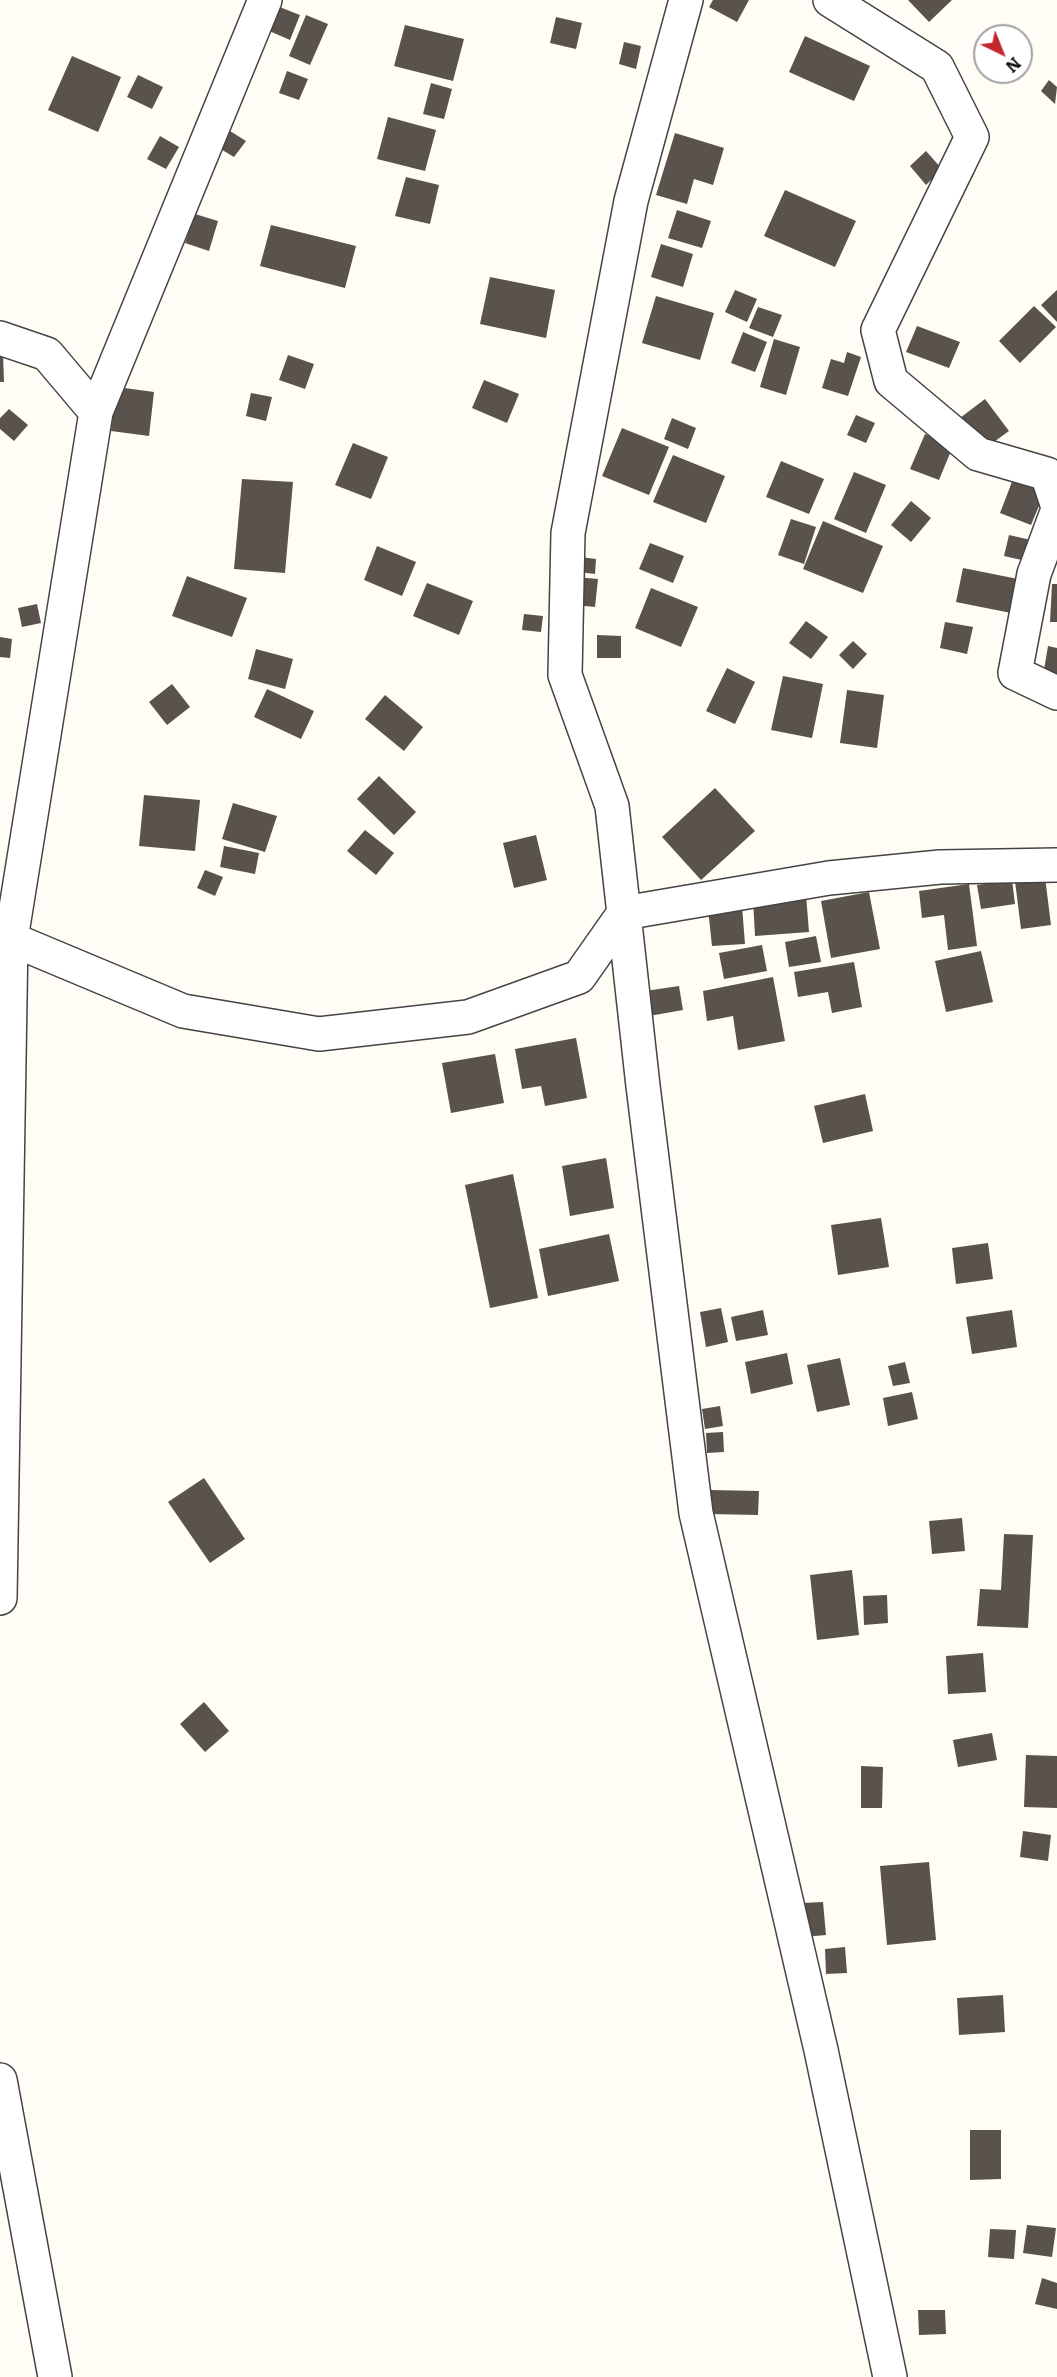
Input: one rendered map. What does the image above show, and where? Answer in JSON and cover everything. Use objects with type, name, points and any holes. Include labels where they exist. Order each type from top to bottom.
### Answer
[{"type":"street","points":[[0,1598],[11,939],[96,412],[265,0]]},
{"type":"street","points":[[686,0],[631,201],[568,533],[565,675],[612,806],[643,1086],[696,1513],[821,2050],[890,2377]]},
{"type":"street","points":[[830,0],[938,67],[972,137],[878,330],[891,381],[978,454],[1047,474],[1057,504]]},
{"type":"street","points":[[0,338],[47,354],[96,412]]},
{"type":"street","points":[[1057,512],[1034,574],[1015,673],[1057,693]]},
{"type":"street","points":[[11,939],[183,1011],[319,1034],[468,1017],[579,977],[624,913],[829,878],[940,867],[1057,865]]},
{"type":"street","points":[[0,2080],[55,2377]]},
{"type":"building","points":[[713,0],[749,0],[737,22],[709,7]]},
{"type":"building","points":[[908,0],[952,0],[929,22]]},
{"type":"building","points":[[277,6],[300,15],[290,40],[267,30]]},
{"type":"building","points":[[306,15],[328,24],[310,65],[289,56]]},
{"type":"building","points":[[556,17],[582,23],[576,49],[550,43]]},
{"type":"building","points":[[405,25],[464,39],[453,81],[394,66]]},
{"type":"building","points":[[805,36],[870,66],[854,101],[789,72]]},
{"type":"building","points":[[624,42],[641,46],[636,69],[619,64]]},
{"type":"building","points":[[72,56],[121,77],[98,132],[48,110]]},
{"type":"building","points":[[287,71],[308,79],[299,100],[279,93]]},
{"type":"building","points":[[138,75],[163,87],[152,109],[127,97]]},
{"type":"building","points":[[1049,80],[1057,87],[1055,104],[1041,91]]},
{"type":"building","points":[[431,83],[452,89],[444,119],[423,114]]},
{"type":"building","points":[[388,117],[436,130],[425,171],[377,159]]},
{"type":"building","points":[[230,131],[246,141],[234,157],[219,148]]},
{"type":"building","points":[[675,133],[724,148],[713,185],[694,179],[687,204],[656,195]]},
{"type":"building","points":[[160,136],[179,147],[166,169],[147,159]]},
{"type":"building","points":[[926,151],[942,169],[926,185],[910,166]]},
{"type":"building","points":[[406,177],[439,185],[430,224],[395,216]]},
{"type":"building","points":[[785,190],[856,221],[835,267],[764,236]]},
{"type":"building","points":[[677,210],[711,221],[702,248],[668,238]]},
{"type":"building","points":[[195,214],[218,221],[209,251],[185,243]]},
{"type":"building","points":[[271,225],[356,246],[345,288],[260,266]]},
{"type":"building","points":[[661,244],[693,254],[683,287],[651,277]]},
{"type":"building","points":[[490,277],[555,290],[546,338],[480,324]]},
{"type":"building","points":[[735,290],[757,299],[747,322],[725,312]]},
{"type":"building","points":[[1057,290],[1057,322],[1041,305]]},
{"type":"building","points":[[656,296],[714,313],[700,360],[642,343]]},
{"type":"building","points":[[1034,306],[1056,327],[1020,363],[999,341]]},
{"type":"building","points":[[758,307],[782,315],[773,337],[749,328]]},
{"type":"building","points":[[917,326],[960,342],[949,368],[906,352]]},
{"type":"building","points":[[743,332],[767,342],[755,372],[731,363]]},
{"type":"building","points":[[774,339],[800,347],[786,395],[760,387]]},
{"type":"building","points":[[847,352],[861,357],[848,396],[822,388],[831,359],[844,363]]},
{"type":"building","points":[[3,354],[4,382],[0,382],[0,355]]},
{"type":"building","points":[[288,355],[314,364],[305,389],[279,380]]},
{"type":"building","points":[[484,380],[519,394],[507,423],[472,408]]},
{"type":"building","points":[[117,387],[154,392],[149,436],[111,431]]},
{"type":"building","points":[[251,393],[272,397],[266,421],[246,416]]},
{"type":"building","points":[[985,399],[1009,431],[984,449],[960,418]]},
{"type":"building","points":[[9,409],[28,425],[14,441],[0,429],[0,418]]},
{"type":"building","points":[[856,415],[875,423],[866,443],[847,435]]},
{"type":"building","points":[[672,418],[696,428],[688,449],[664,439]]},
{"type":"building","points":[[622,428],[669,447],[649,495],[602,476]]},
{"type":"building","points":[[925,434],[953,446],[939,480],[910,469]]},
{"type":"building","points":[[353,443],[388,457],[371,499],[335,485]]},
{"type":"building","points":[[673,455],[725,476],[706,523],[653,502]]},
{"type":"building","points":[[781,461],[824,479],[809,514],[766,497]]},
{"type":"building","points":[[854,472],[886,485],[866,533],[834,519]]},
{"type":"building","points":[[1015,474],[1047,487],[1031,525],[1000,513]]},
{"type":"building","points":[[242,479],[293,482],[285,573],[234,569]]},
{"type":"building","points":[[911,501],[931,518],[911,542],[891,525]]},
{"type":"building","points":[[791,519],[816,527],[804,564],[778,555]]},
{"type":"building","points":[[823,521],[883,546],[863,593],[803,569]]},
{"type":"building","points":[[1009,535],[1031,540],[1026,561],[1004,556]]},
{"type":"building","points":[[650,543],[684,556],[673,583],[639,569]]},
{"type":"building","points":[[377,546],[416,562],[402,596],[364,580]]},
{"type":"building","points":[[580,557],[596,559],[595,574],[578,572]]},
{"type":"building","points":[[963,568],[1018,579],[1011,613],[956,602]]},
{"type":"building","points":[[187,576],[247,598],[232,637],[172,616]]},
{"type":"building","points":[[576,577],[598,579],[595,607],[574,605]]},
{"type":"building","points":[[427,583],[473,601],[459,635],[413,616]]},
{"type":"building","points":[[1052,584],[1057,584],[1057,622],[1050,622]]},
{"type":"building","points":[[651,588],[698,607],[681,647],[635,628]]},
{"type":"building","points":[[37,604],[41,623],[22,627],[18,608]]},
{"type":"building","points":[[524,614],[543,616],[541,632],[522,630]]},
{"type":"building","points":[[806,621],[828,637],[811,659],[789,643]]},
{"type":"building","points":[[945,622],[973,627],[967,654],[940,648]]},
{"type":"building","points":[[597,635],[621,636],[621,658],[597,658]]},
{"type":"building","points":[[0,637],[12,639],[10,658],[0,657]]},
{"type":"building","points":[[853,641],[867,654],[853,669],[839,655]]},
{"type":"building","points":[[1048,646],[1057,648],[1057,678],[1043,676]]},
{"type":"building","points":[[256,649],[293,659],[285,689],[248,679]]},
{"type":"building","points":[[727,668],[755,682],[735,724],[706,711]]},
{"type":"building","points":[[783,676],[823,684],[812,738],[771,730]]},
{"type":"building","points":[[172,684],[190,707],[167,725],[149,702]]},
{"type":"building","points":[[267,689],[314,711],[301,739],[254,717]]},
{"type":"building","points":[[847,690],[884,695],[877,748],[840,743]]},
{"type":"building","points":[[385,695],[423,727],[404,751],[365,719]]},
{"type":"building","points":[[379,776],[416,812],[394,835],[357,799]]},
{"type":"building","points":[[715,788],[755,831],[701,880],[662,837]]},
{"type":"building","points":[[144,795],[200,800],[195,851],[139,846]]},
{"type":"building","points":[[233,803],[277,816],[265,852],[222,839]]},
{"type":"building","points":[[365,830],[394,853],[376,875],[347,851]]},
{"type":"building","points":[[536,835],[547,880],[514,888],[503,843]]},
{"type":"building","points":[[224,846],[259,853],[255,874],[220,867]]},
{"type":"building","points":[[205,870],[223,877],[215,896],[197,888]]},
{"type":"building","points":[[1045,877],[1051,925],[1021,929],[1015,881]]},
{"type":"building","points":[[1012,880],[1015,904],[981,909],[977,885]]},
{"type":"building","points":[[969,884],[977,946],[948,950],[944,915],[922,918],[919,891]]},
{"type":"building","points":[[869,892],[880,949],[831,958],[821,901]]},
{"type":"building","points":[[806,895],[809,932],[755,936],[753,899]]},
{"type":"building","points":[[742,906],[745,944],[712,946],[708,909]]},
{"type":"building","points":[[816,936],[821,962],[789,967],[785,942]]},
{"type":"building","points":[[762,945],[767,971],[724,979],[719,953]]},
{"type":"building","points":[[981,951],[993,1002],[946,1012],[935,961]]},
{"type":"building","points":[[854,962],[862,1007],[832,1013],[828,992],[798,997],[794,972]]},
{"type":"building","points":[[773,977],[785,1041],[738,1050],[733,1016],[707,1021],[703,991]]},
{"type":"building","points":[[679,986],[683,1010],[649,1016],[645,991]]},
{"type":"building","points":[[576,1038],[587,1098],[545,1106],[541,1086],[522,1089],[515,1049]]},
{"type":"building","points":[[495,1054],[504,1103],[451,1113],[442,1063]]},
{"type":"building","points":[[865,1094],[873,1131],[823,1143],[814,1106]]},
{"type":"building","points":[[606,1158],[614,1208],[570,1216],[562,1166]]},
{"type":"building","points":[[513,1174],[538,1298],[490,1308],[465,1185]]},
{"type":"building","points":[[881,1218],[889,1267],[838,1275],[831,1225]]},
{"type":"building","points":[[609,1234],[619,1281],[548,1296],[539,1249]]},
{"type":"building","points":[[988,1243],[993,1279],[956,1284],[952,1248]]},
{"type":"building","points":[[721,1308],[728,1342],[706,1347],[700,1312]]},
{"type":"building","points":[[763,1310],[768,1335],[736,1341],[731,1317]]},
{"type":"building","points":[[1012,1310],[1017,1347],[972,1354],[966,1317]]},
{"type":"building","points":[[787,1353],[793,1384],[751,1394],[745,1362]]},
{"type":"building","points":[[840,1358],[850,1405],[817,1412],[807,1365]]},
{"type":"building","points":[[905,1362],[910,1383],[893,1386],[888,1366]]},
{"type":"building","points":[[912,1392],[918,1419],[888,1426],[883,1398]]},
{"type":"building","points":[[720,1406],[723,1426],[705,1429],[702,1409]]},
{"type":"building","points":[[723,1432],[724,1452],[707,1453],[706,1433]]},
{"type":"building","points":[[204,1478],[245,1539],[210,1563],[168,1502]]},
{"type":"building","points":[[710,1490],[759,1491],[758,1515],[709,1514]]},
{"type":"building","points":[[962,1518],[965,1551],[932,1554],[929,1521]]},
{"type":"building","points":[[1004,1534],[1033,1535],[1028,1628],[977,1626],[980,1589],[1001,1590]]},
{"type":"building","points":[[852,1570],[859,1635],[817,1640],[810,1575]]},
{"type":"building","points":[[887,1595],[888,1623],[864,1625],[863,1596]]},
{"type":"building","points":[[983,1653],[986,1692],[948,1694],[946,1656]]},
{"type":"building","points":[[204,1702],[229,1731],[205,1752],[180,1724]]},
{"type":"building","points":[[992,1733],[997,1760],[958,1767],[953,1740]]},
{"type":"building","points":[[1026,1755],[1057,1756],[1057,1808],[1024,1807]]},
{"type":"building","points":[[861,1766],[883,1767],[882,1808],[861,1808]]},
{"type":"building","points":[[1023,1831],[1051,1835],[1048,1861],[1020,1857]]},
{"type":"building","points":[[929,1862],[936,1940],[887,1945],[880,1866]]},
{"type":"building","points":[[823,1902],[826,1935],[804,1937],[802,1903]]},
{"type":"building","points":[[845,1947],[847,1973],[826,1974],[825,1949]]},
{"type":"building","points":[[1003,1995],[1005,2032],[959,2035],[957,1998]]},
{"type":"building","points":[[970,2130],[1001,2130],[1001,2179],[970,2180]]},
{"type":"building","points":[[1027,2225],[1056,2228],[1052,2257],[1023,2253]]},
{"type":"building","points":[[990,2229],[1016,2230],[1014,2259],[988,2257]]},
{"type":"building","points":[[1042,2278],[1057,2283],[1057,2309],[1035,2304]]},
{"type":"building","points":[[918,2310],[945,2310],[946,2334],[919,2335]]}]
